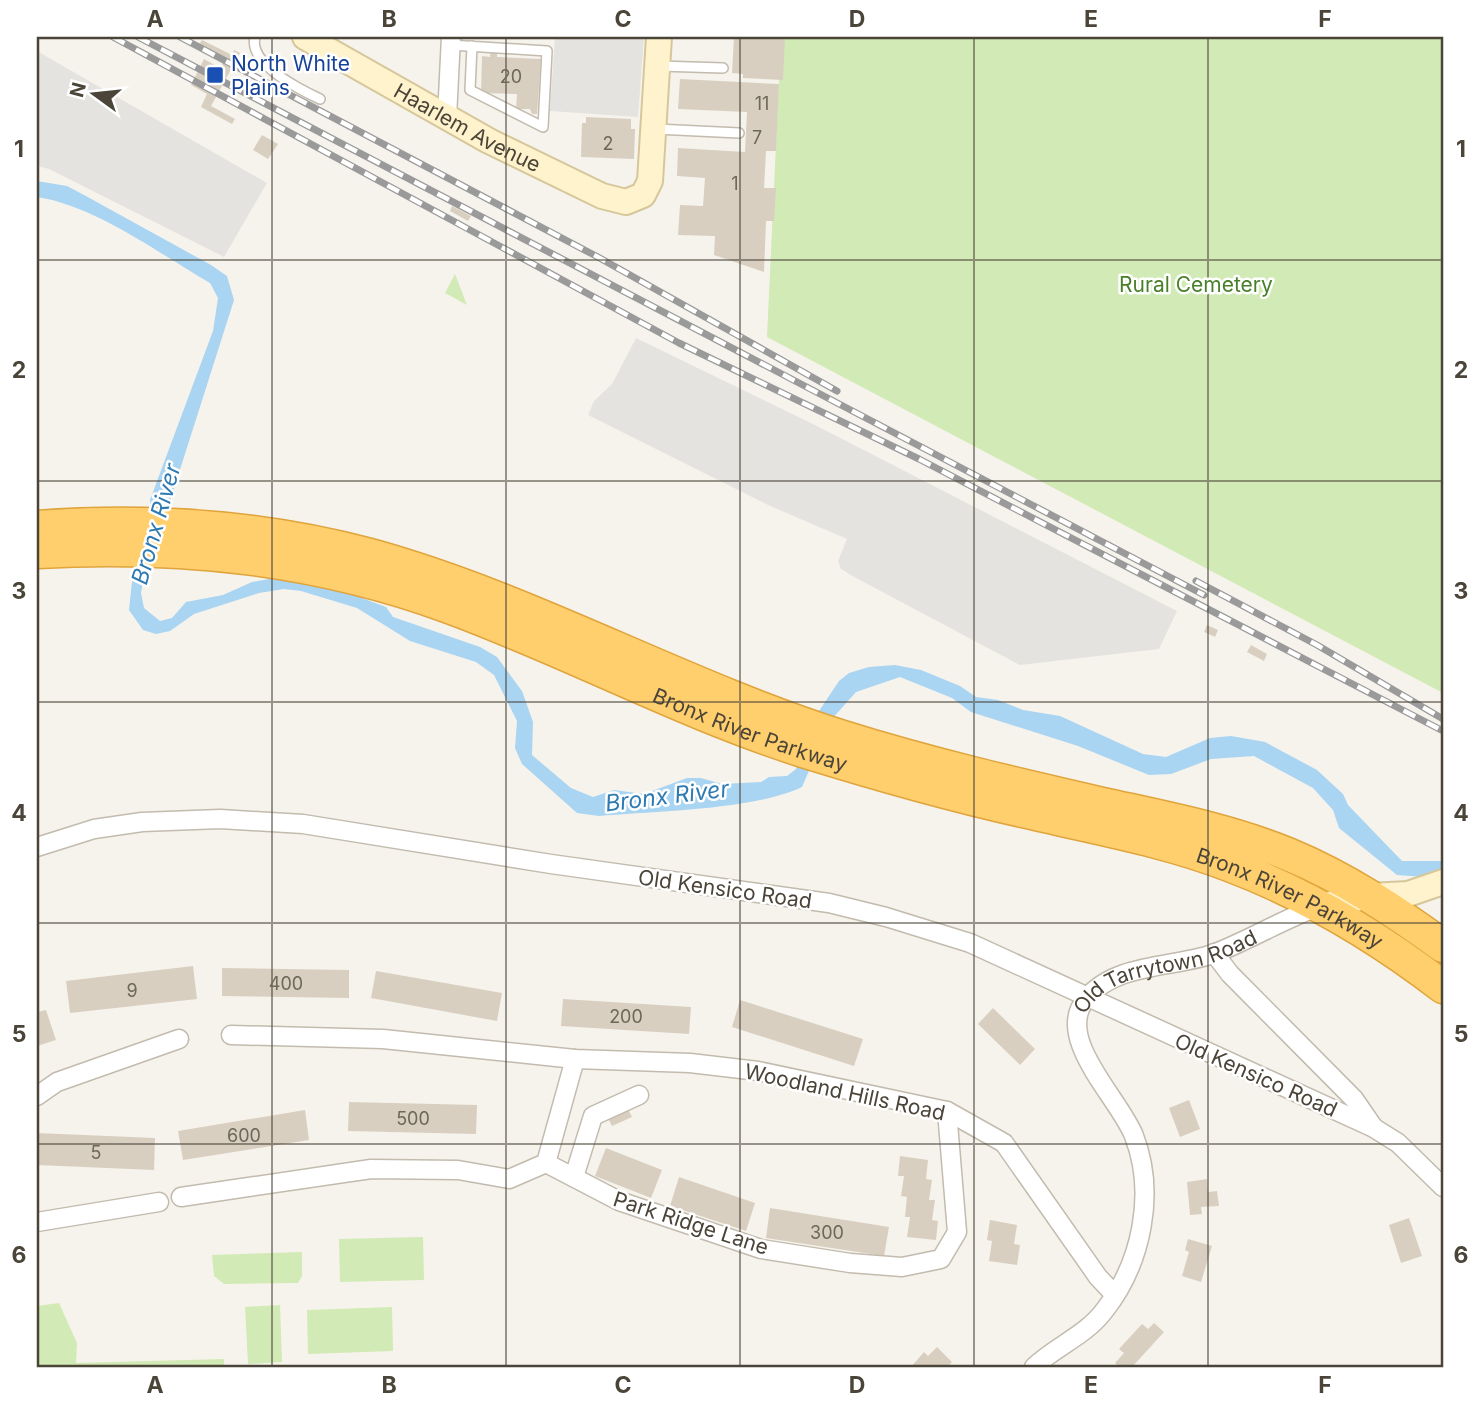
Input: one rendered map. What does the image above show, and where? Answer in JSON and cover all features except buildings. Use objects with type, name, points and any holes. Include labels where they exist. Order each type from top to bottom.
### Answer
[{"type":"highway","name":"Bronx River Parkway","points":[[37,527],[122,536],[173,538],[391,588],[471,616],[680,705],[835,748],[950,794],[1199,854],[1269,881],[1320,906],[1365,933],[1443,987]]},
{"type":"highway","name":"Bronx River Parkway","points":[[37,552],[122,536]]},
{"type":"highway","name":"Bronx River Parkway","points":[[835,748],[958,770],[1233,834],[1312,865],[1370,896],[1443,946]]},
{"type":"street","name":"Haarlem Avenue","points":[[305,37],[447,117],[602,196],[618,201],[636,200],[643,195],[650,181],[654,129]]},
{"type":"street","points":[[654,129],[659,37]]},
{"type":"street","points":[[447,117],[450,41]]},
{"type":"street","name":"Old Kensico Road","points":[[37,847],[94,829],[142,822],[220,819],[303,824],[551,864],[829,903],[970,943],[1374,1128],[1398,1143],[1443,1187]]},
{"type":"street","name":"Old Tarrytown Road","points":[[1040,1365],[1090,1327],[1115,1295],[1129,1272],[1143,1213],[1143,1175],[1129,1126],[1079,1042],[1077,1019],[1087,998],[1115,978],[1214,953],[1290,917],[1320,906],[1370,896],[1408,894],[1443,882]]},
{"type":"street","name":"Old Kensico Road","points":[[1214,953],[1230,974],[1354,1099],[1374,1128]]},
{"type":"street","name":"Woodland Hills Road","points":[[231,1035],[383,1039],[575,1059],[690,1063],[758,1071],[947,1111],[1004,1143],[1098,1277],[1115,1295]]},
{"type":"street","points":[[37,1096],[69,1078],[179,1039]]},
{"type":"street","points":[[181,1197],[371,1169],[458,1170],[509,1179],[547,1163],[575,1059]]},
{"type":"street","points":[[560,1113],[593,1116],[639,1095]]},
{"type":"street","name":"Park Ridge Lane","points":[[547,1163],[619,1201],[761,1249],[850,1263],[902,1267],[941,1259],[957,1232],[947,1111]]},
{"type":"street","points":[[574,1177],[593,1116]]},
{"type":"street","points":[[37,1222],[159,1202]]},
{"type":"lane","points":[[255,37],[256,48],[274,72],[320,99]]},
{"type":"lane","points":[[450,41],[472,46],[547,51],[543,127],[470,90],[472,46]]},
{"type":"lane","points":[[657,66],[723,68]]},
{"type":"lane","points":[[654,129],[739,132]]},
{"type":"green space","name":"Rural Cemetery","points":[[781,37],[1443,37],[1443,693],[767,337]]},
{"type":"green space","points":[[455,274],[467,305],[445,293]]},
{"type":"green space","points":[[423,1237],[424,1280],[340,1282],[339,1239]]},
{"type":"green space","points":[[302,1252],[302,1276],[298,1283],[224,1284],[214,1276],[212,1255]]},
{"type":"green space","points":[[59,1303],[77,1343],[76,1363],[224,1359],[224,1367],[37,1367],[37,1306]]},
{"type":"green space","points":[[280,1305],[282,1362],[248,1364],[245,1307]]},
{"type":"green space","points":[[392,1307],[393,1351],[308,1354],[307,1310]]},
{"type":"shaded area","points":[[555,37],[644,37],[638,117],[550,111]]},
{"type":"shaded area","points":[[37,51],[267,183],[224,257],[49,169],[37,166]]},
{"type":"shaded area","points":[[636,338],[817,426],[1177,611],[1159,649],[1020,665],[856,578],[841,569],[838,561],[847,539],[768,505],[588,415],[594,401],[612,384]]},
{"type":"water","name":"Bronx River","points":[[37,181],[67,186],[211,265],[227,276],[234,300],[170,501],[146,562],[141,593],[144,608],[160,621],[172,618],[186,602],[223,595],[252,582],[280,577],[335,588],[386,607],[393,617],[480,647],[497,657],[522,691],[533,722],[532,755],[571,788],[593,797],[614,790],[644,794],[687,778],[701,778],[722,784],[761,782],[769,777],[787,776],[796,769],[819,711],[839,681],[849,673],[869,667],[895,665],[921,670],[960,686],[976,697],[998,700],[1023,710],[1060,716],[1143,754],[1166,757],[1210,738],[1231,736],[1265,742],[1317,770],[1343,794],[1348,805],[1402,861],[1443,861],[1443,871],[1424,877],[1397,875],[1339,828],[1333,810],[1313,788],[1254,756],[1211,759],[1171,774],[1149,775],[1078,746],[971,712],[952,698],[900,677],[856,692],[831,720],[802,787],[782,795],[731,805],[599,816],[577,813],[522,764],[515,748],[517,721],[494,675],[476,662],[410,641],[357,608],[301,591],[284,589],[259,593],[194,614],[170,631],[156,634],[143,630],[129,610],[134,563],[151,508],[150,500],[213,331],[218,298],[210,283],[126,232],[82,210],[37,197]]},
{"type":"railway","points":[[113,37],[679,343],[919,459],[1443,731]]},
{"type":"railway","points":[[138,37],[1204,595]]},
{"type":"railway","points":[[180,37],[596,256],[837,391]]},
{"type":"railway","points":[[1196,581],[1317,645],[1443,719]]},
{"type":"place","name":"North White Plains","points":[[215,75]]}]
